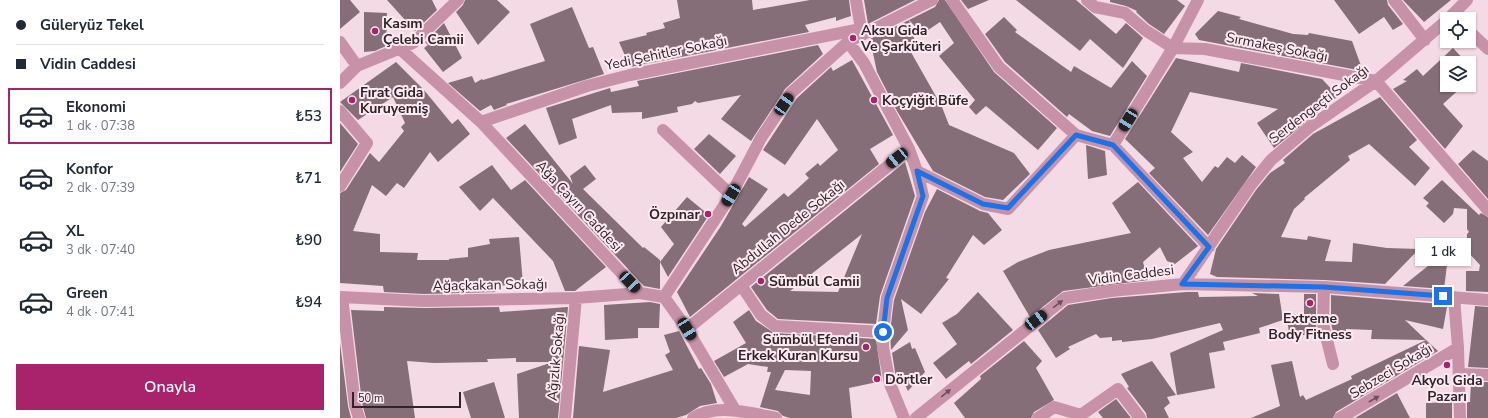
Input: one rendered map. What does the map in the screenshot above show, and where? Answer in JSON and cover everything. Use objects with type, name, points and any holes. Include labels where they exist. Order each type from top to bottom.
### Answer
[{"type":"street","points":[[341,81],[357,66],[413,43],[458,0]]},
{"type":"street","points":[[664,297],[731,195],[761,138],[791,93],[861,29],[856,0]]},
{"type":"street","points":[[848,42],[932,0]]},
{"type":"street","points":[[952,0],[999,66],[1076,135],[1113,145],[1209,247]]},
{"type":"street","points":[[1087,0],[1095,7],[1125,13],[1145,30],[1173,48]]},
{"type":"street","points":[[1113,145],[1173,48],[1198,0]]},
{"type":"street","points":[[1394,0],[1425,40]]},
{"type":"street","name":"Serdengeçti Sokağı","points":[[1456,12],[1467,0]]},
{"type":"street","name":"Serdengeçti Sokağı","points":[[1182,284],[1250,186],[1271,160],[1311,126],[1376,81],[1440,27]]},
{"type":"street","name":"Yedi Şehitler Sokağı","points":[[481,122],[587,86],[630,75],[861,29]]},
{"type":"street","points":[[1476,38],[1488,49]]},
{"type":"street","points":[[340,42],[357,66]]},
{"type":"street","points":[[848,42],[864,63],[909,149],[917,171],[923,196],[887,298],[883,332],[883,347],[890,384],[904,418]]},
{"type":"street","name":"Ağa Çayırı Caddesi","points":[[399,48],[481,122],[640,293]]},
{"type":"street","name":"Sırmakeş Sokağı","points":[[1173,48],[1205,49],[1376,81]]},
{"type":"street","points":[[1376,81],[1488,210]]},
{"type":"street","points":[[340,111],[367,143],[340,186]]},
{"type":"street","points":[[663,130],[731,195]]},
{"type":"street","points":[[917,171],[983,204],[1008,208],[1076,135]]},
{"type":"street","name":"Abdullah Dede Sokağı","points":[[687,329],[909,149]]},
{"type":"street","name":"Vidin Caddesi","points":[[916,418],[1065,298],[1111,291],[1182,284],[1324,287],[1488,300]]},
{"type":"street","points":[[741,285],[761,315],[775,326],[883,332]]},
{"type":"street","points":[[1324,287],[1323,324],[1333,364]]},
{"type":"street","points":[[640,293],[664,297],[687,329],[735,410]]},
{"type":"street","name":"Ağaçkakan Sokağı","points":[[341,297],[424,301],[576,298],[640,293]]},
{"type":"street","points":[[341,297],[355,404],[359,418]]},
{"type":"street","points":[[1454,297],[1458,348],[1460,418]]},
{"type":"street","name":"Ağızlık Sokağı","points":[[566,418],[576,298]]},
{"type":"street","name":"Sebzeci Sokağı","points":[[1340,418],[1458,348]]},
{"type":"street","points":[[1459,374],[1488,375]]},
{"type":"street","points":[[1038,418],[1054,407],[1081,415],[1118,389],[1140,418]]},
{"type":"street","points":[[693,418],[700,413],[735,410],[776,418]]},
{"type":"building","points":[[340,0],[350,0],[360,12],[340,29]]},
{"type":"building","points":[[387,0],[432,0],[437,10],[415,31]]},
{"type":"building","points":[[465,0],[497,0],[510,12],[478,45],[456,12],[463,5]]},
{"type":"building","points":[[677,0],[752,0],[753,10],[810,0],[849,0],[851,16],[836,21],[836,17],[805,25],[809,32],[630,67],[619,42],[647,35],[646,33],[665,28],[663,23],[680,18]]},
{"type":"building","points":[[864,0],[915,0],[868,24]]},
{"type":"building","points":[[939,0],[945,0],[994,72],[1057,128],[1038,150],[986,106],[976,115],[969,107],[975,100],[939,56],[954,43],[940,22],[922,34],[909,20],[935,7]]},
{"type":"building","points":[[961,0],[989,0],[968,9]]},
{"type":"building","points":[[1016,0],[1076,0],[1116,34],[1126,23],[1143,38],[1123,68],[1090,39],[1080,51]]},
{"type":"building","points":[[1110,0],[1177,0],[1185,6],[1164,34],[1149,24],[1136,12],[1137,11],[1126,6],[1110,2]]},
{"type":"building","points":[[1334,0],[1387,0],[1388,5],[1403,24],[1393,30],[1384,17],[1359,34]]},
{"type":"building","points":[[1403,0],[1451,0],[1424,22]]},
{"type":"building","points":[[572,7],[589,48],[593,47],[604,74],[506,104],[507,105],[494,110],[491,105],[480,111],[448,83],[472,76],[475,83],[482,79],[483,80],[545,61],[530,24]]},
{"type":"building","points":[[1218,11],[1241,17],[1239,19],[1293,34],[1308,35],[1309,33],[1352,41],[1363,71],[1199,40],[1195,34]]},
{"type":"building","name":"Kasım Çelebi Camii","points":[[364,12],[387,13],[386,46],[375,51],[364,52]]},
{"type":"building","points":[[1004,17],[1017,30],[1015,32],[1071,72],[1074,66],[1111,88],[1132,61],[1147,76],[1110,136],[1092,131],[1069,114],[1067,117],[1005,62],[985,34]]},
{"type":"building","points":[[909,20],[915,42],[908,47],[942,107],[949,125],[1014,153],[1030,174],[1003,200],[985,197],[933,171],[897,111],[877,72],[870,39]]},
{"type":"building","points":[[444,23],[462,58],[443,72],[424,48],[428,45],[425,42]]},
{"type":"building","points":[[818,45],[823,54],[785,89],[751,141],[721,119],[741,95],[698,103],[695,101],[692,104],[677,107],[678,112],[642,119],[642,112],[612,113],[611,105],[572,119],[577,138],[559,145],[546,108],[610,88],[611,92],[639,86],[637,81]]},
{"type":"building","points":[[1453,48],[1460,56],[1444,56]]},
{"type":"building","points":[[1176,58],[1239,72],[1241,63],[1322,79],[1338,96],[1274,148],[1257,123],[1278,109],[1190,92],[1171,132],[1193,152],[1183,158],[1202,182],[1215,166],[1218,168],[1227,157],[1235,163],[1242,155],[1256,167],[1208,235],[1149,173],[1155,168],[1125,139]]},
{"type":"building","points":[[852,60],[893,135],[870,149],[879,164],[690,317],[677,292],[721,226],[749,177],[768,189],[742,224],[745,227],[784,193],[788,197],[809,178],[805,174],[818,163],[820,166],[838,150],[817,119],[785,165],[763,150],[797,98],[831,67],[833,71]]},
{"type":"building","points":[[1440,60],[1440,92],[1456,92],[1443,104],[1463,126],[1445,149],[1393,89],[1407,81],[1403,80],[1417,69],[1423,76]]},
{"type":"building","points":[[396,62],[422,88],[418,91],[424,90],[452,124],[458,119],[470,134],[438,162],[430,152],[404,188],[397,183],[386,196],[372,185],[353,231],[380,234],[380,252],[418,253],[417,260],[449,260],[468,257],[468,248],[490,244],[489,239],[519,237],[523,284],[495,286],[496,292],[424,294],[384,292],[383,286],[340,283],[340,193],[346,190],[370,153],[379,162],[404,131],[401,127],[405,123],[393,97],[358,120],[340,102]]},
{"type":"building","points":[[1380,97],[1417,140],[1409,147],[1430,168],[1415,186],[1369,144],[1348,156],[1350,160],[1304,198],[1305,199],[1294,209],[1281,237],[1307,240],[1308,236],[1331,240],[1325,261],[1352,262],[1353,243],[1387,248],[1419,249],[1385,284],[1324,280],[1217,277],[1210,274],[1216,249],[1256,190],[1270,173],[1285,163],[1283,160],[1313,134]]},
{"type":"building","points":[[340,123],[358,144],[340,172]]},
{"type":"building","points":[[525,124],[573,184],[570,176],[585,165],[596,179],[583,189],[643,248],[644,247],[660,260],[660,289],[644,286],[506,138]]},
{"type":"building","points":[[709,134],[736,156],[720,174],[694,149]]},
{"type":"building","points":[[1086,145],[1105,151],[1107,175],[1088,179]]},
{"type":"building","points":[[1473,150],[1488,161],[1488,199],[1458,164]]},
{"type":"building","points":[[905,162],[915,196],[880,296],[876,324],[778,319],[767,310],[751,287]],"holes":[[[862,234],[838,292],[790,291]]]},
{"type":"building","points":[[492,165],[511,190],[525,180],[606,267],[575,291],[565,291],[553,261],[493,198],[480,211],[459,187]]},
{"type":"building","points":[[1442,180],[1479,215],[1481,213],[1488,217],[1488,292],[1466,291],[1466,271],[1479,271],[1480,265],[1467,251],[1467,234],[1469,232],[1467,229],[1467,209],[1454,208],[1453,214],[1444,223],[1426,206],[1429,203],[1423,198]]},
{"type":"building","points":[[1138,182],[1198,246],[1175,264],[1167,261],[1160,247],[1143,262],[1148,280],[1063,291],[1030,317],[1003,271],[1018,262],[1049,250],[1131,233],[1112,203]]},
{"type":"building","points":[[937,189],[980,211],[988,213],[1002,230],[984,245],[973,235],[946,278],[949,279],[921,314],[901,299],[908,330],[891,350],[890,332],[894,300],[925,212]]},
{"type":"building","points":[[687,197],[709,215],[668,277],[660,262],[674,244],[661,227]]},
{"type":"building","points":[[1449,249],[1444,289],[1403,286]]},
{"type":"building","points":[[978,292],[1013,330],[971,364],[969,361],[946,379],[933,363],[957,344],[942,323],[957,314]]},
{"type":"building","points":[[1198,292],[1199,297],[1258,296],[1252,293],[1279,294],[1283,320],[1259,328],[1260,333],[1223,342],[1225,350],[1209,353],[1215,388],[1177,395],[1170,353],[1223,330],[1220,323],[1152,339],[1122,342],[1122,340],[1112,341],[1112,337],[1100,338],[1096,334],[1068,347],[1070,349],[1056,358],[1038,330],[1068,305],[1112,298]]},
{"type":"building","points":[[1304,294],[1316,294],[1317,333],[1316,335],[1289,335],[1287,314],[1304,315]]},
{"type":"building","points":[[1331,295],[1442,304],[1442,307],[1447,307],[1443,329],[1405,320],[1426,340],[1371,339],[1372,330],[1346,329],[1346,331],[1333,332],[1331,323]]},
{"type":"building","points":[[650,302],[660,304],[659,328],[638,328],[638,338],[605,340],[604,305]]},
{"type":"building","points":[[1475,306],[1488,307],[1488,368],[1468,367]]},
{"type":"building","points":[[384,307],[499,307],[500,312],[568,307],[558,418],[519,418],[517,374],[553,362],[516,362],[516,358],[487,359],[488,362],[434,363],[407,361],[415,418],[366,418],[362,403],[351,310],[384,311]]},
{"type":"building","points":[[749,310],[756,321],[774,333],[876,339],[882,381],[849,388],[852,418],[790,418],[783,416],[778,411],[760,407],[771,372],[767,372],[768,367],[748,364],[724,377],[714,361],[746,343],[733,322]],"holes":[[[785,370],[811,371],[810,395],[775,390]]]},
{"type":"building","points":[[679,331],[699,369],[701,368],[711,384],[717,403],[700,406],[686,415],[676,418],[573,418],[579,346],[610,350],[603,392],[673,370],[665,355],[670,352],[664,335]]},
{"type":"building","points":[[1426,340],[1438,351],[1336,412],[1333,418],[1251,418],[1280,406],[1271,365],[1292,361],[1300,397],[1303,395],[1306,400],[1352,379],[1351,376]]},
{"type":"building","points":[[1024,341],[1042,361],[1036,368],[1054,400],[1034,412],[1031,418],[965,418],[954,403],[981,379],[980,376]]},
{"type":"building","points":[[910,342],[912,349],[915,348],[925,372],[908,391],[901,377],[896,378],[892,353]]},
{"type":"building","points":[[340,343],[348,406],[351,418],[340,418]]},
{"type":"building","points":[[1152,361],[1176,395],[1167,397],[1170,403],[1164,408],[1169,418],[1147,418],[1146,413],[1127,388],[1129,387],[1121,374]]},
{"type":"building","points":[[494,382],[505,418],[471,418],[463,392]]},
{"type":"building","points":[[1471,382],[1488,382],[1488,418],[1467,418],[1467,402],[1470,402]]},
{"type":"building","points":[[1397,393],[1410,418],[1355,418]]},
{"type":"building","points":[[1116,399],[1131,418],[1103,418],[1098,412]]},
{"type":"building","points":[[1452,402],[1452,418],[1426,418],[1426,403]]},
{"type":"place","name":"Kasım Çelebi Camii","points":[[375,31]]},
{"type":"place","name":"Aksu Gida Ve Şarküteri","points":[[853,38]]},
{"type":"place","name":"Fırat Gida Kuruyemiş","points":[[352,100]]},
{"type":"place","name":"Koçyiğit Büfe","points":[[874,100]]},
{"type":"place","name":"Özpınar","points":[[708,214]]},
{"type":"place","name":"Sümbül Camii","points":[[761,281]]},
{"type":"place","name":"Extreme Body Fitness","points":[[1310,303]]},
{"type":"place","name":"Sümbül Efendi Erkek Kuran Kursu","points":[[866,347]]},
{"type":"place","name":"Akyol Gida Pazarı","points":[[1447,365]]},
{"type":"place","name":"Dörtler","points":[[877,379]]},
{"type":"route","points":[[883,332],[887,298],[923,196],[917,171],[983,204],[1008,208],[1076,135],[1113,145],[1131,162],[1209,247],[1182,284],[1324,287],[1443,296]]}]
